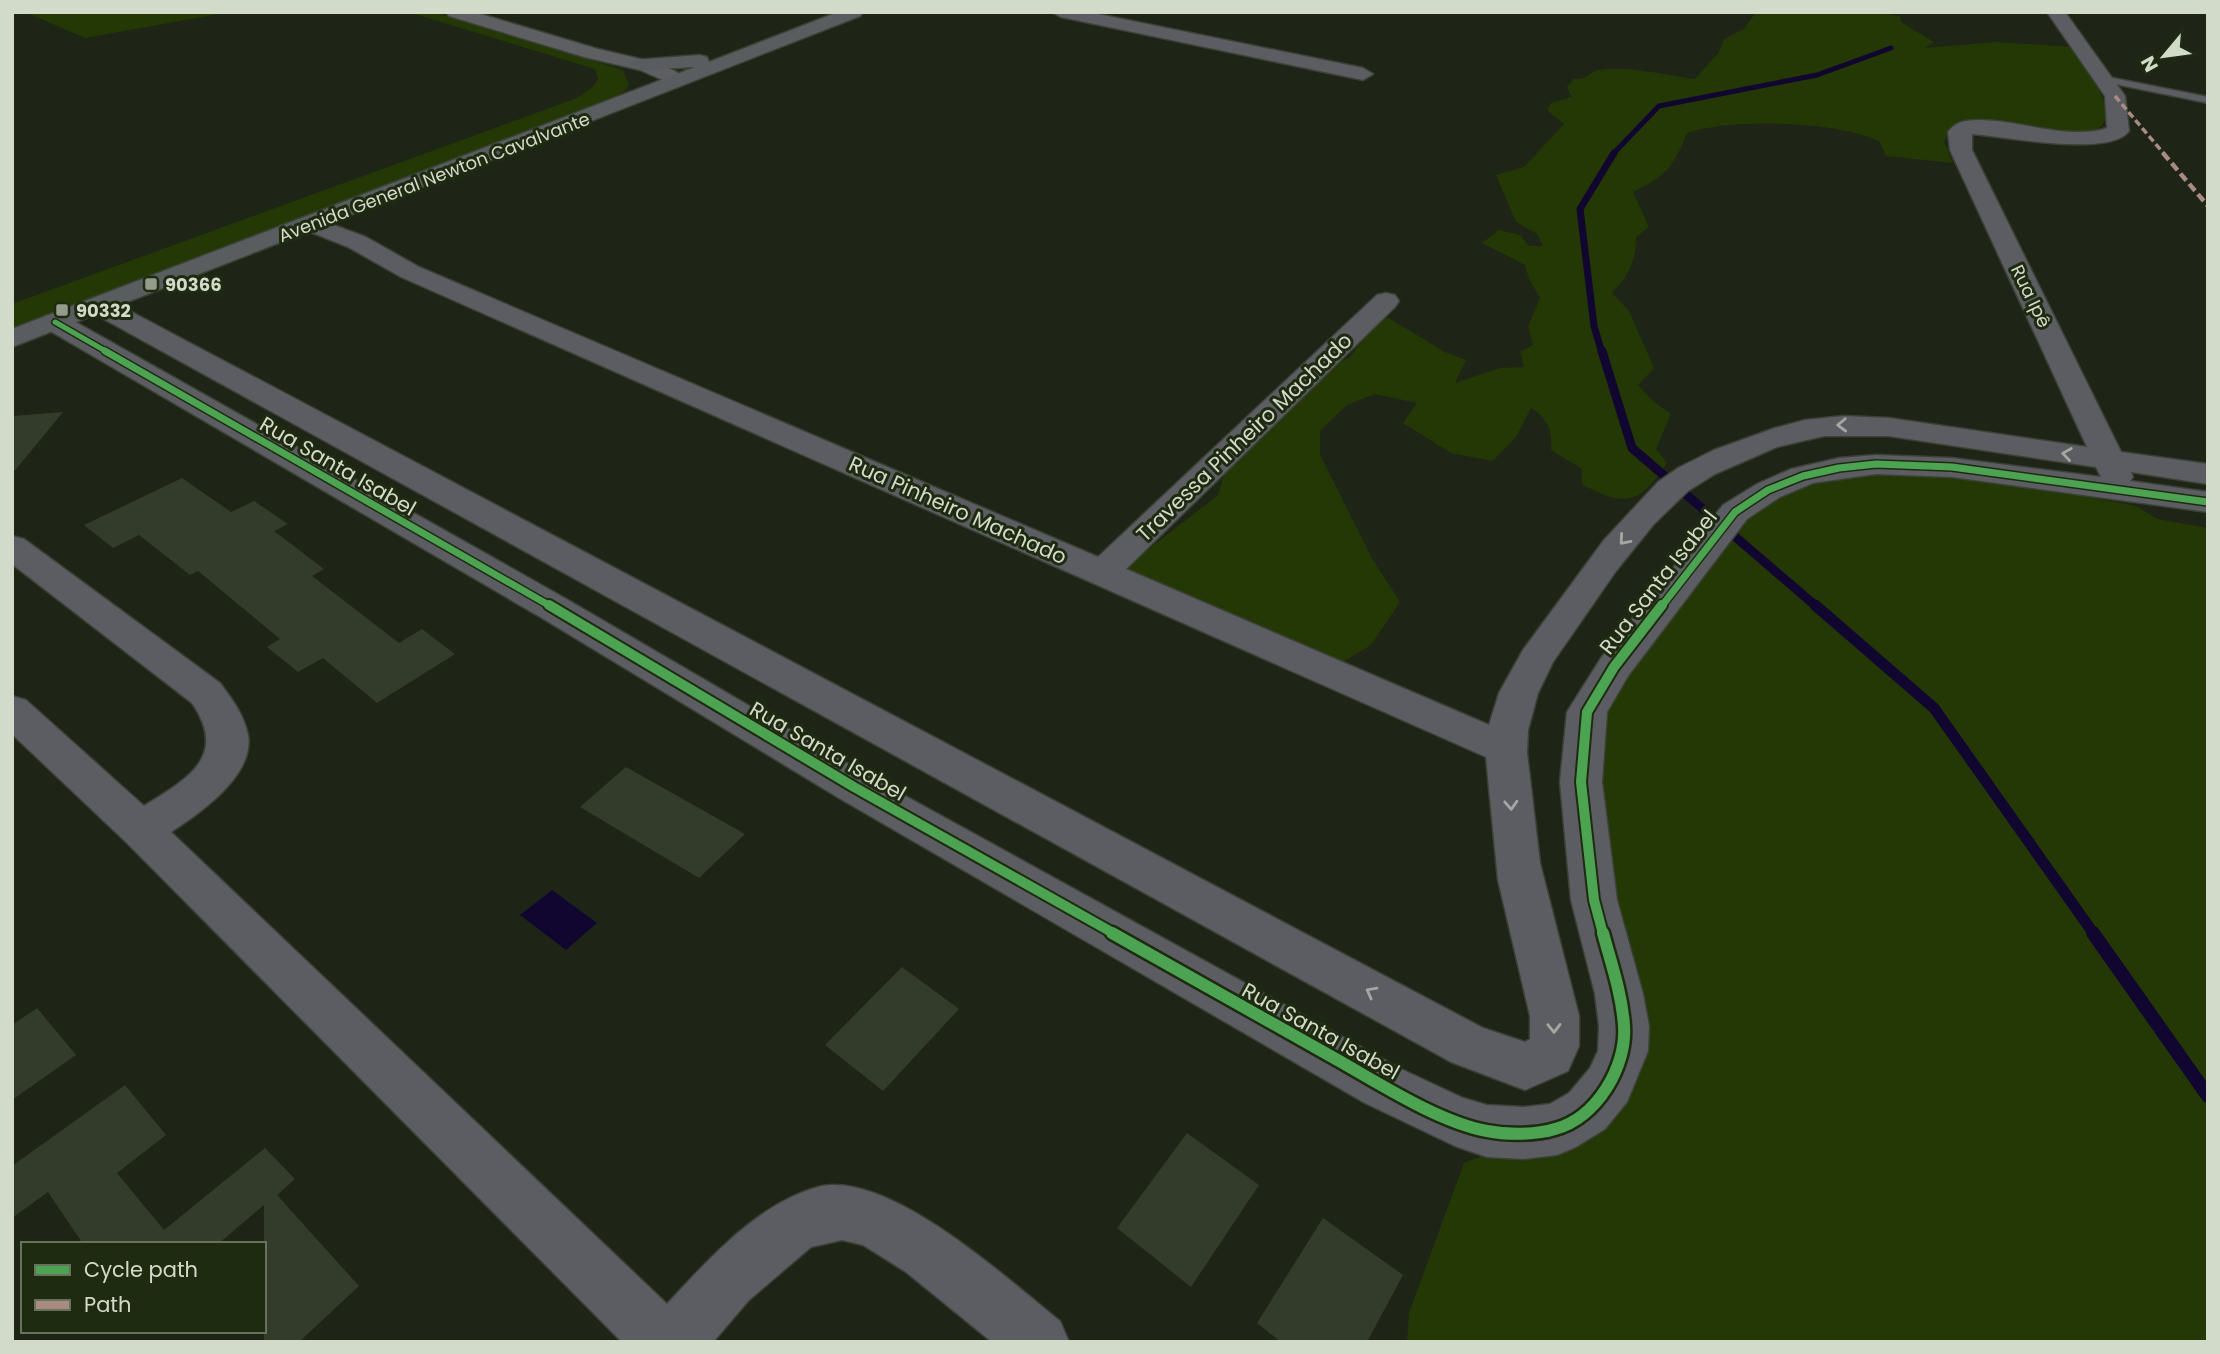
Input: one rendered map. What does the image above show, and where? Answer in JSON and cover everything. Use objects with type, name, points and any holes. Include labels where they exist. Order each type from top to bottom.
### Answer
[{"type":"main road","points":[[455,12],[678,81]]},
{"type":"main road","name":"Avenida General Newton Cavalvante","points":[[12,339],[854,12]]},
{"type":"main road","points":[[636,67],[747,55]]},
{"type":"main road","points":[[627,102],[637,88],[636,67]]},
{"type":"street","points":[[1061,12],[1363,74]]},
{"type":"street","points":[[2056,12],[2109,88]]},
{"type":"street","name":"Rua Ipê","points":[[2109,88],[2118,131],[2108,136],[2078,137],[1991,128],[1962,129],[1958,139],[2116,475]]},
{"type":"street","points":[[312,224],[357,242],[410,272]]},
{"type":"street","points":[[281,236],[410,272]]},
{"type":"street","name":"Rua Pinheiro Machado","points":[[410,272],[1506,749]]},
{"type":"street","name":"Travessa Pinheiro Machado","points":[[1102,573],[1386,302]]},
{"type":"street","name":"Rua Santa Isabel","points":[[100,306],[1469,1046],[1525,1066],[1549,1057],[1553,1049],[1555,1028],[1526,909],[1516,855],[1506,749],[1513,709],[1521,684],[1553,633],[1612,554],[1677,484],[1780,435],[1801,428],[1837,425],[1889,427],[2116,475],[2208,502]]},
{"type":"street","name":"Rua Santa Isabel","points":[[55,322],[555,609],[854,787],[1359,1073],[1455,1121],[1487,1131],[1523,1133],[1557,1129],[1587,1111],[1595,1102],[1609,1085],[1623,1051],[1624,1026],[1619,994],[1594,901],[1581,782],[1587,712],[1614,667],[1723,525],[1760,494],[1799,477],[1828,468],[1879,462],[2116,475],[2208,474]]},
{"type":"street","points":[[12,547],[206,693],[219,707],[226,724],[230,749],[212,778],[200,790],[141,830]]},
{"type":"street","points":[[12,710],[141,830],[664,1342]]},
{"type":"street","points":[[673,1342],[729,1280],[791,1227],[818,1215],[842,1212],[874,1220],[926,1252],[1039,1342]]},
{"type":"lane","points":[[2109,88],[2143,89],[2208,100]]},
{"type":"green space","points":[[25,12],[230,12],[85,38]]},
{"type":"green space","points":[[408,12],[434,12],[614,67],[623,71],[629,85],[625,91],[604,103],[12,328],[12,304],[577,98],[594,86],[598,79],[595,69]]},
{"type":"green space","points":[[1756,12],[1875,12],[1900,16],[1901,22],[1934,42],[1925,48],[1996,42],[2075,47],[2101,94],[2108,115],[2099,128],[2087,134],[2070,137],[2028,136],[1952,127],[1944,142],[1953,163],[1886,156],[1879,141],[1860,134],[1811,126],[1730,125],[1687,133],[1667,170],[1633,192],[1649,227],[1636,237],[1635,254],[1630,268],[1612,293],[1629,311],[1654,368],[1638,385],[1654,402],[1671,414],[1656,449],[1667,463],[1640,494],[1621,499],[1582,484],[1582,469],[1551,450],[1548,425],[1531,408],[1516,437],[1493,461],[1451,453],[1403,423],[1417,403],[1375,394],[1347,405],[1320,431],[1320,455],[1373,560],[1400,602],[1371,645],[1336,666],[1123,569],[1218,495],[1226,469],[1324,370],[1350,357],[1369,332],[1387,317],[1445,352],[1466,360],[1455,383],[1500,368],[1524,367],[1520,352],[1533,345],[1528,327],[1540,298],[1529,279],[1525,265],[1482,243],[1499,230],[1520,235],[1529,246],[1543,246],[1537,234],[1516,222],[1496,175],[1524,167],[1564,124],[1547,110],[1551,103],[1572,97],[1567,87],[1574,79],[1583,78],[1599,70],[1621,69],[1695,79],[1719,52],[1724,39],[1744,29]]},
{"type":"green space","points":[[1917,473],[1989,478],[2136,506],[2157,519],[2208,528],[2208,1342],[1407,1342],[1409,1313],[1464,1163],[1599,1110],[1606,829],[1599,759],[1609,705],[1660,624],[1724,538],[1764,506],[1807,486],[1841,475]]},
{"type":"shaded area","points":[[552,890],[597,923],[566,950],[520,915]]},
{"type":"building","points":[[63,412],[12,474],[12,416]]},
{"type":"building","points":[[182,478],[231,512],[254,501],[288,524],[274,531],[324,569],[312,576],[399,643],[422,629],[455,654],[377,703],[323,658],[298,672],[267,647],[280,639],[198,571],[190,575],[139,535],[113,548],[84,525]]},
{"type":"building","points":[[626,767],[745,834],[699,878],[580,807]]},
{"type":"building","points":[[902,967],[959,1009],[883,1091],[825,1045]]},
{"type":"building","points":[[37,1008],[76,1055],[12,1100],[12,1025]]},
{"type":"building","points":[[125,1085],[166,1135],[117,1173],[164,1230],[265,1148],[295,1179],[277,1195],[359,1286],[299,1342],[264,1342],[264,1205],[220,1242],[82,1242],[48,1192],[12,1218],[12,1166]]},
{"type":"building","points":[[1187,1133],[1259,1185],[1191,1287],[1117,1228]]},
{"type":"building","points":[[1323,1218],[1403,1275],[1367,1342],[1281,1342],[1257,1323]]},
{"type":"waterway","points":[[1612,155],[1659,106],[1817,75],[1891,48]]},
{"type":"waterway","points":[[1602,353],[1594,326],[1580,209],[1614,153]]},
{"type":"waterway","points":[[1602,351],[1632,448],[1817,607]]},
{"type":"waterway","points":[[1815,605],[1934,708],[2094,934]]},
{"type":"waterway","points":[[2093,933],[2208,1096]]},
{"type":"marked path","points":[[2115,96],[2208,206]]},
{"type":"cycle path","points":[[55,322],[555,609],[854,787],[1383,1086],[1455,1121],[1487,1131],[1523,1133],[1557,1129],[1587,1111],[1609,1085],[1623,1051],[1624,1026],[1619,994],[1594,900],[1581,782],[1587,712],[1614,667],[1735,512],[1768,490],[1803,476],[1876,464],[1952,467],[2208,502]]},
{"type":"place","name":"90366","points":[[151,284]]},
{"type":"place","name":"90332","points":[[62,310]]}]
